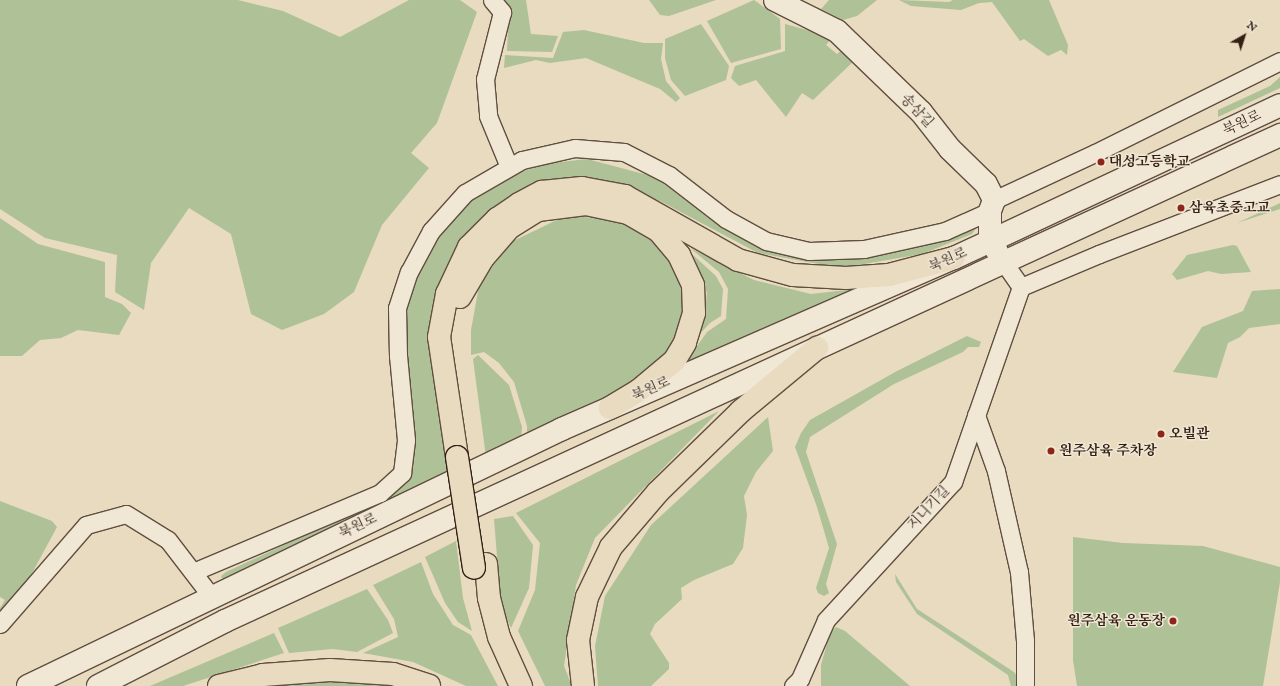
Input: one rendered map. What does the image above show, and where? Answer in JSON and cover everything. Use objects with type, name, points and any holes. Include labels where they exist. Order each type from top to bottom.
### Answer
[{"type":"highway","points":[[507,686],[488,642],[480,566],[463,455],[439,337],[447,294],[469,247],[497,219],[519,204],[542,192],[582,188],[625,196],[738,260],[793,275],[832,278],[889,275],[954,258]]},
{"type":"highway","points":[[463,455],[454,337],[461,295],[483,258],[509,228],[538,210],[586,204],[628,213],[658,230],[679,255],[692,285],[694,313],[685,343],[674,361],[638,391],[610,408]]},
{"type":"highway","points":[[583,686],[578,640],[587,597],[611,547],[658,492],[741,411],[817,348]]},
{"type":"highway","points":[[480,566],[499,637],[521,686]]},
{"type":"highway","points":[[219,686],[263,675],[330,670],[393,674],[429,686]]},
{"type":"street","points":[[492,0],[502,12],[485,79],[488,116],[509,167]]},
{"type":"street","name":"송삼길","points":[[774,0],[837,31],[920,112],[950,149],[986,184],[992,206],[990,240]]},
{"type":"street","points":[[193,572],[380,493],[402,473],[406,440],[398,356],[398,308],[409,272],[431,231],[465,193],[522,160],[575,148],[624,152],[669,175],[726,219],[766,241],[809,251],[864,249],[945,231],[1280,61]]},
{"type":"street","name":"북원로","points":[[28,686],[211,596],[610,408],[954,258],[1280,105]]},
{"type":"street","name":"북원로","points":[[98,686],[225,621],[1003,261],[1280,135]]},
{"type":"street","points":[[990,240],[1021,287],[1099,254],[1280,184]]},
{"type":"street","name":"지니기길","points":[[793,686],[800,679],[826,620],[953,482],[1021,287]]},
{"type":"street","points":[[976,416],[996,471],[1019,572],[1025,640],[1025,686]]},
{"type":"street","points":[[0,624],[86,525],[126,514],[168,540],[211,596],[225,621]]},
{"type":"green space","points":[[0,0],[238,0],[283,11],[340,37],[409,0],[460,0],[477,12],[437,123],[411,153],[429,168],[382,225],[354,292],[324,314],[282,330],[251,314],[231,234],[189,208],[151,263],[144,310],[115,292],[117,255],[45,238],[0,209]]},
{"type":"green space","points":[[503,0],[526,0],[531,34],[558,36],[552,52],[507,51],[509,10]]},
{"type":"green space","points":[[649,0],[716,0],[669,16],[660,15]]},
{"type":"green space","points":[[754,0],[780,19],[781,49],[731,63],[707,21]]},
{"type":"green space","points":[[829,0],[877,0],[857,16],[843,20],[821,9]]},
{"type":"green space","points":[[899,0],[949,2],[953,0],[1049,0],[1068,45],[1067,55],[1061,50],[1048,56],[1024,39],[1020,41],[992,2],[979,3],[961,10],[911,6]]},
{"type":"green space","points":[[701,24],[729,66],[726,80],[685,96],[671,80],[665,58],[665,39]]},
{"type":"green space","points":[[785,24],[833,37],[826,45],[837,54],[845,47],[857,58],[813,100],[802,93],[786,117],[756,80],[739,86],[731,78],[735,66],[785,51]]},
{"type":"green space","points":[[584,30],[644,43],[663,43],[661,59],[666,81],[680,98],[676,102],[660,89],[586,58],[550,63],[536,60],[504,68],[505,55],[553,58],[563,32]]},
{"type":"green space","points":[[1280,77],[1280,88],[1218,117],[1218,110],[1270,86]]},
{"type":"green space","points":[[587,159],[655,177],[711,220],[750,243],[817,258],[874,256],[977,227],[972,234],[922,254],[841,268],[758,253],[660,201],[598,180],[547,183],[493,208],[461,241],[441,279],[431,313],[434,368],[449,473],[223,580],[221,576],[226,572],[386,497],[410,474],[403,366],[403,310],[433,239],[469,198],[505,178],[543,164]]},
{"type":"green space","points":[[1280,203],[1280,209],[1237,223]]},
{"type":"green space","points":[[565,216],[615,219],[643,231],[669,257],[685,298],[680,336],[658,366],[619,396],[527,436],[527,426],[514,382],[499,363],[484,352],[471,355],[471,330],[479,286],[509,243]]},
{"type":"green space","points":[[0,218],[38,244],[105,262],[105,297],[122,304],[131,313],[119,335],[78,330],[61,338],[40,340],[22,356],[0,356]]},
{"type":"green space","points":[[1233,245],[1237,246],[1251,272],[1221,274],[1208,271],[1177,280],[1172,274],[1187,255]]},
{"type":"green space","points":[[690,248],[754,280],[811,294],[855,289],[683,366],[707,332],[726,319],[728,289],[719,272]]},
{"type":"green space","points":[[693,255],[716,276],[723,289],[721,316],[710,323],[696,338],[704,321],[707,293]]},
{"type":"green space","points":[[1280,289],[1280,324],[1249,328],[1240,337],[1228,343],[1217,378],[1173,372],[1202,327],[1243,311],[1252,291]]},
{"type":"green space","points":[[967,336],[981,342],[979,347],[968,347],[963,352],[894,384],[810,437],[806,452],[837,544],[826,584],[829,593],[824,596],[818,593],[816,588],[829,548],[817,507],[795,447],[801,433],[810,420],[897,371]]},
{"type":"green space","points":[[478,355],[509,385],[522,427],[521,440],[486,457],[473,359]]},
{"type":"green space","points":[[719,411],[595,538],[576,585],[564,666],[572,686],[545,686],[518,631],[535,590],[540,543],[516,513]]},
{"type":"green space","points":[[768,417],[773,451],[756,472],[744,496],[747,515],[743,548],[733,564],[694,580],[681,588],[682,599],[655,624],[650,634],[669,663],[669,669],[651,686],[598,686],[595,646],[605,596],[651,525]]},
{"type":"green space","points":[[0,501],[52,521],[57,527],[17,601],[0,620],[0,608],[5,600],[0,597]]},
{"type":"green space","points":[[513,516],[533,545],[529,588],[511,628],[501,606],[494,519]]},
{"type":"green space","name":"원주삼육 운동장","points":[[1073,537],[1123,543],[1203,546],[1280,567],[1280,582],[1263,686],[1077,686],[1073,660]]},
{"type":"green space","points":[[456,541],[463,598],[472,631],[458,622],[445,603],[425,557]]},
{"type":"green space","points":[[421,562],[433,594],[453,625],[471,635],[498,686],[466,686],[413,662],[363,653],[398,637],[394,619],[373,585]]},
{"type":"green space","points":[[895,574],[917,609],[1014,672],[1017,676],[1017,686],[1011,686],[1008,675],[917,614],[896,582]]},
{"type":"green space","points":[[367,589],[388,620],[393,633],[357,652],[333,649],[289,653],[278,628]]},
{"type":"green space","points":[[836,627],[845,631],[910,686],[821,686],[821,665],[830,633]]},
{"type":"green space","points":[[274,633],[284,653],[183,686],[150,686]]},
{"type":"green space","points":[[381,680],[400,686],[253,686],[266,682]]},
{"type":"place","name":"대성고등학교","points":[[1101,162]]},
{"type":"place","name":"삼육초중고교","points":[[1181,208]]},
{"type":"place","name":"오빌관","points":[[1161,434]]},
{"type":"place","name":"원주삼육 주차장","points":[[1051,451]]},
{"type":"place","name":"원주삼육 운동장","points":[[1173,621]]}]
